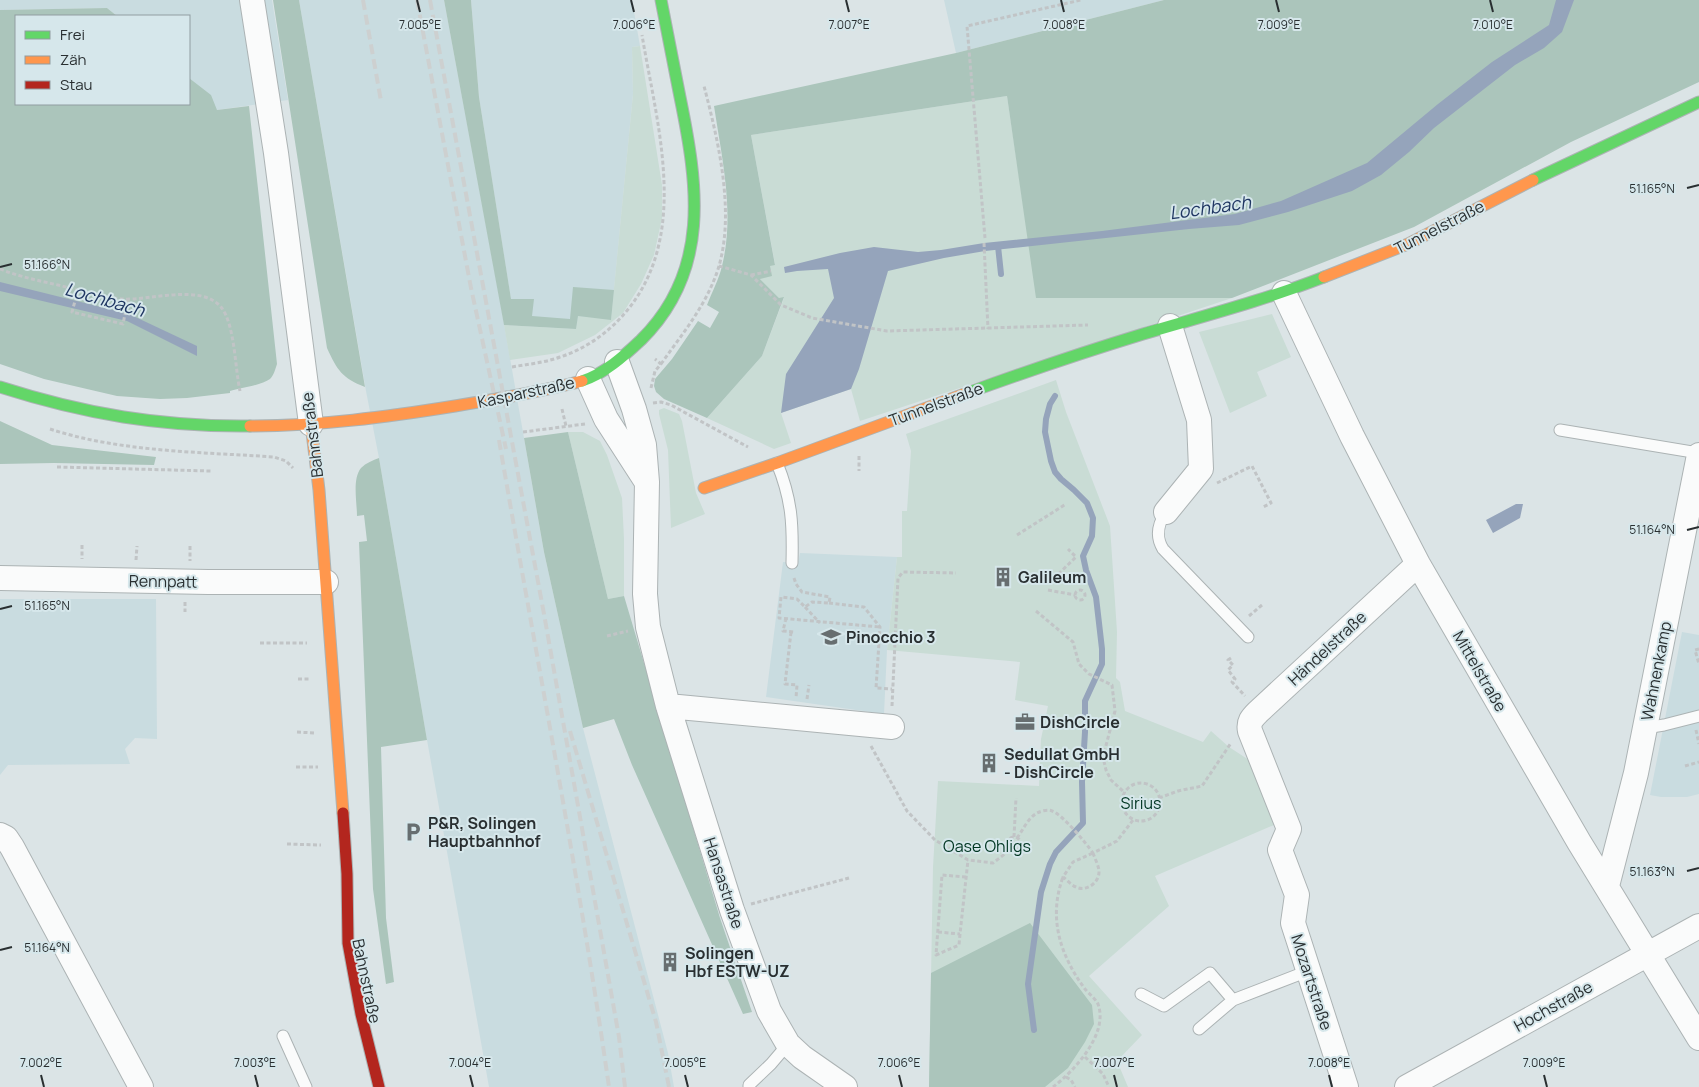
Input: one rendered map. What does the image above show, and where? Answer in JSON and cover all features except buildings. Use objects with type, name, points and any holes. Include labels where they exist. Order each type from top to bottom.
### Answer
[{"type":"street","name":"Bahnstraße","points":[[252,0],[277,163],[312,424],[326,582],[347,874],[348,943],[361,1014],[379,1087]]},
{"type":"street","name":"Kasparstraße","points":[[0,387],[20,395],[70,408],[107,416],[152,422],[211,425],[312,424],[371,419],[517,397],[588,379],[617,362],[652,330],[672,301],[684,276],[690,254],[696,221],[695,193],[688,134],[661,0]]},
{"type":"street","name":"Tunnelstraße","points":[[704,488],[1030,370],[1284,293],[1408,244],[1519,186],[1699,102]]},
{"type":"street","name":"Mittelstraße","points":[[1284,293],[1352,436],[1418,564],[1579,842],[1699,1038]]},
{"type":"street","points":[[1166,512],[1201,469],[1199,420],[1170,326]]},
{"type":"street","name":"Hansastraße","points":[[617,362],[634,409],[644,445],[647,482],[646,594],[648,627],[668,706],[732,910],[769,1011],[788,1044],[802,1058],[845,1087]]},
{"type":"street","points":[[588,379],[606,419],[647,482]]},
{"type":"street","name":"Wahnenkamp","points":[[1607,886],[1636,773],[1699,454]]},
{"type":"street","name":"Händelstraße","points":[[1242,740],[1251,719],[1418,564]]},
{"type":"street","name":"Rennpatt","points":[[0,578],[326,582]]},
{"type":"street","points":[[668,706],[892,727]]},
{"type":"street","name":"Mozartstraße","points":[[1242,740],[1289,829],[1280,850],[1297,895],[1293,924],[1346,1087]]},
{"type":"street","points":[[0,835],[6,838],[12,847],[141,1087]]},
{"type":"street","name":"Bahnstraße","points":[[347,874],[367,984]]},
{"type":"street","name":"Hochstraße","points":[[1407,1087],[1699,926]]},
{"type":"street","name":"Bahnstraße","points":[[379,1039],[383,1056]]},
{"type":"lane","points":[[1560,430],[1699,454]]},
{"type":"lane","points":[[777,463],[785,482],[790,502],[793,526],[792,563]]},
{"type":"lane","points":[[1166,512],[1160,521],[1158,532],[1158,539],[1163,549],[1248,637]]},
{"type":"lane","points":[[1645,728],[1699,716]]},
{"type":"lane","points":[[1200,1029],[1233,1000],[1308,971]]},
{"type":"lane","points":[[1141,994],[1164,1006],[1210,973],[1233,1000]]},
{"type":"lane","points":[[283,1036],[306,1087]]},
{"type":"lane","points":[[748,1086],[788,1044]]},
{"type":"path","points":[[988,329],[985,241],[967,26],[1081,0]]},
{"type":"path","points":[[512,367],[561,357],[605,334],[635,302],[653,268],[661,236],[664,178],[662,152],[640,28]]},
{"type":"path","points":[[650,394],[655,371],[693,321],[719,266],[751,275],[771,271]]},
{"type":"path","points":[[0,269],[12,274],[121,299],[184,294],[213,300],[222,308],[230,329],[240,391]]},
{"type":"path","points":[[751,275],[781,305],[812,318],[887,331],[1096,325]]},
{"type":"path","points":[[78,290],[72,312],[123,324],[128,299]]},
{"type":"path","points":[[637,344],[661,364]]},
{"type":"path","points":[[650,403],[661,402],[671,406],[777,463]]},
{"type":"path","points":[[523,432],[589,424]]},
{"type":"path","points":[[128,446],[274,457]]},
{"type":"path","points":[[1210,487],[1252,466],[1272,503],[1263,507]]},
{"type":"path","points":[[57,467],[211,470]]},
{"type":"path","points":[[1017,535],[1066,504]]},
{"type":"path","points":[[1049,583],[1076,557],[1068,549]]},
{"type":"path","points":[[792,563],[796,584],[802,592],[830,597],[829,603]]},
{"type":"path","points":[[892,727],[892,689],[898,578],[903,572],[956,573]]},
{"type":"path","points":[[1048,590],[1075,595]]},
{"type":"path","points":[[818,622],[797,599],[782,598],[778,618],[786,618],[818,622],[880,627]]},
{"type":"path","points":[[806,607],[812,602],[864,607],[880,627],[876,688],[892,689]]},
{"type":"path","points":[[1036,611],[1073,642],[1079,664],[1089,674],[1112,686],[1115,711],[1104,751],[1106,770],[1111,780],[1125,793]]},
{"type":"path","points":[[786,618],[783,631],[792,632],[785,684],[797,685],[794,717]]},
{"type":"path","points":[[607,636],[633,630]]},
{"type":"path","points":[[260,642],[313,643]]},
{"type":"path","points":[[1699,649],[1695,650],[1699,664]]},
{"type":"path","points":[[1231,658],[1228,660],[1233,666],[1228,670],[1235,679],[1232,682],[1241,692]]},
{"type":"path","points":[[298,679],[316,679]]},
{"type":"path","points":[[861,724],[907,811],[935,840],[968,860],[993,863],[1010,850],[1015,851],[1020,848],[1020,841],[1010,838],[1007,842],[1007,847],[1010,850]]},
{"type":"path","points":[[297,732],[319,734]]},
{"type":"path","points":[[1159,798],[1178,791],[1202,786],[1242,740]]},
{"type":"path","points":[[1685,766],[1699,762]]},
{"type":"path","points":[[296,767],[320,767]]},
{"type":"path","points":[[1146,784],[1156,791],[1159,798],[1159,809],[1151,818],[1139,821],[1133,820],[1126,814],[1122,805],[1125,793],[1134,785],[1146,784]]},
{"type":"path","points":[[1015,838],[1016,798]]},
{"type":"path","points":[[1015,838],[1035,815],[1042,811],[1051,810],[1059,814],[1093,853],[1099,872],[1091,886],[1080,888],[1075,887],[1063,877]]},
{"type":"path","points":[[1053,1087],[1066,1077],[1084,1056],[1097,1031],[1099,1013],[1097,1003],[1085,989],[1064,953],[1059,939],[1056,919],[1058,892],[1063,877],[1073,862],[1116,841],[1133,820]]},
{"type":"path","points":[[287,844],[321,845]]},
{"type":"path","points":[[966,878],[942,875],[936,955],[959,945],[968,860]]},
{"type":"path","points":[[732,910],[848,878]]},
{"type":"path","points":[[938,932],[960,934]]},
{"type":"path","points":[[1084,1056],[1103,1074],[1108,1087]]},
{"type":"path","points":[[1066,1077],[1071,1080],[1075,1087]]},
{"type":"shaded area","points":[[0,0],[272,0],[288,100],[217,110],[190,79],[190,15],[116,15],[107,8],[0,10]]},
{"type":"shaded area","points":[[299,0],[444,0],[544,552],[583,728],[668,1053],[674,1087],[489,1087]]},
{"type":"shaded area","points":[[471,0],[632,0],[640,46],[632,47],[633,94],[611,320],[576,329],[515,325],[479,97]]},
{"type":"shaded area","points":[[944,0],[1164,0],[956,53]]},
{"type":"shaded area","name":"Pinocchio 3","points":[[800,553],[897,557],[887,650],[884,714],[766,697],[783,562],[798,563]]},
{"type":"shaded area","points":[[0,599],[156,599],[157,739],[135,738],[125,749],[130,764],[8,765],[0,775]]},
{"type":"shaded area","points":[[1682,632],[1699,635],[1699,794],[1687,797],[1661,797],[1650,795]]},
{"type":"green space","points":[[273,0],[299,0],[365,387],[346,377],[341,372],[327,348]]},
{"type":"green space","points":[[444,0],[471,0],[479,97],[511,299],[534,299],[532,316],[570,319],[573,287],[614,290],[611,320],[578,316],[576,329],[504,325]]},
{"type":"green space","points":[[1164,0],[1699,0],[1699,82],[1571,142],[1414,227],[1232,298],[1036,298],[1007,96],[751,135],[775,265],[770,266],[772,276],[760,279],[779,298],[784,297],[762,356],[707,418],[664,399],[656,392],[654,386],[655,379],[672,359],[698,321],[710,328],[719,312],[707,305],[722,266],[727,226],[726,186],[714,106],[956,53]]},
{"type":"green space","points":[[107,8],[116,15],[15,15],[15,105],[190,105],[190,79],[211,95],[217,110],[249,106],[277,364],[270,379],[257,385],[230,391],[230,393],[160,399],[117,396],[44,379],[0,364],[0,10]]},
{"type":"green space","points":[[640,46],[662,185],[662,218],[654,255],[641,284],[623,313],[595,335],[558,353],[510,360],[504,325],[576,329],[578,316],[611,319],[633,94],[632,47]]},
{"type":"green space","points":[[1007,96],[1037,298],[1232,298],[860,421],[851,389],[781,413],[791,443],[774,449],[707,418],[762,356],[784,298],[779,298],[760,279],[769,266],[775,264],[751,135]]},
{"type":"green space","points":[[1272,314],[1291,357],[1257,372],[1267,396],[1230,413],[1199,332]]},
{"type":"green space","points":[[1056,380],[1066,412],[1110,526],[1117,632],[1116,678],[1120,682],[1125,711],[1203,742],[1211,731],[1229,747],[1249,760],[1253,766],[1274,825],[1155,876],[1169,906],[1089,976],[1142,1035],[1117,1061],[1128,1087],[929,1087],[933,867],[938,781],[1039,786],[1041,739],[1048,706],[1015,700],[1020,662],[887,650],[897,557],[902,557],[902,511],[907,511],[911,451],[906,434]]},
{"type":"green space","points":[[664,408],[679,414],[682,421],[696,493],[705,514],[671,528],[668,450],[659,414],[659,410]]},
{"type":"green space","points":[[0,421],[52,445],[156,457],[154,465],[0,464]]},
{"type":"green space","points":[[568,432],[583,432],[600,441],[622,498],[624,596],[608,599]]},
{"type":"green space","points":[[568,432],[608,599],[624,596],[720,918],[752,1012],[743,1014],[632,765],[614,719],[583,728],[544,552],[524,438]]},
{"type":"green space","points":[[379,458],[427,740],[381,747],[386,918],[394,982],[386,984],[373,889],[359,542],[367,541],[364,515],[357,516],[356,491],[358,473],[361,468]]},
{"type":"green space","points":[[1030,923],[1092,1005],[1094,1024],[1085,1042],[1068,1068],[1045,1087],[929,1087],[931,973]]},
{"type":"water","points":[[1556,0],[1574,0],[1562,32],[1544,48],[1515,65],[1434,128],[1381,175],[1352,191],[1288,212],[1239,225],[985,251],[888,271],[859,369],[851,389],[781,413],[786,374],[834,298],[828,269],[785,273],[784,267],[840,253],[874,247],[918,252],[941,250],[984,243],[1102,231],[1235,214],[1281,201],[1367,163],[1492,62],[1549,25]]},
{"type":"water","points":[[0,282],[129,314],[197,346],[197,356],[127,321],[0,291]]},
{"type":"water","points":[[1516,504],[1523,504],[1520,518],[1493,533],[1486,520]]},
{"type":"waterway","points":[[998,246],[1001,274]]},
{"type":"waterway","points":[[1034,1030],[1028,984],[1041,892],[1056,852],[1083,823],[1082,782],[1085,701],[1102,664],[1096,597],[1083,556],[1092,536],[1093,518],[1087,503],[1061,479],[1055,472],[1051,461],[1045,432],[1050,404],[1055,396]]},
{"type":"railway","points":[[363,0],[381,101]]},
{"type":"railway","points":[[417,0],[471,288],[506,449]]},
{"type":"railway","points":[[430,0],[544,614],[619,1037],[625,1087]]},
{"type":"railway","points":[[499,440],[570,844],[609,1087]]},
{"type":"railway","points":[[570,731],[656,1022],[669,1087]]},
{"type":"traffic: fast","points":[[582,381],[606,369],[641,340],[664,313],[679,285],[689,256],[694,226],[691,162],[661,0]]},
{"type":"traffic: fast","points":[[1533,180],[1699,102]]},
{"type":"traffic: fast","points":[[967,393],[1099,348],[1257,300],[1324,277]]},
{"type":"traffic: fast","points":[[0,387],[62,405],[124,417],[186,424],[250,426]]},
{"type":"traffic: slow","points":[[1324,277],[1408,244],[1533,180]]},
{"type":"traffic: slow","points":[[250,426],[327,423],[404,414],[519,395],[582,381]]},
{"type":"traffic: slow","points":[[704,488],[967,393]]},
{"type":"traffic: slow","points":[[311,424],[319,490],[343,813]]},
{"type":"traffic: jam","points":[[343,813],[347,874],[348,943],[361,1014],[379,1087]]},
{"type":"place","name":"Galileum","points":[[1003,577]]},
{"type":"place","name":"Pinocchio 3","points":[[831,637]]},
{"type":"place","name":"DishCircle","points":[[1025,722]]},
{"type":"place","name":"Sedullat GmbH - DishCircle","points":[[989,763]]},
{"type":"place","name":"P&R, Solingen Hauptbahnhof","points":[[413,832]]},
{"type":"place","name":"Solingen Hbf ESTW-UZ","points":[[670,962]]},
{"type":"water label","name":"Lochbach","points":[[1210,207]]},
{"type":"water label","name":"Lochbach","points":[[105,299]]},
{"type":"park label","name":"Sirius","points":[[1141,803]]},
{"type":"park label","name":"Oase Ohligs","points":[[987,846]]}]
